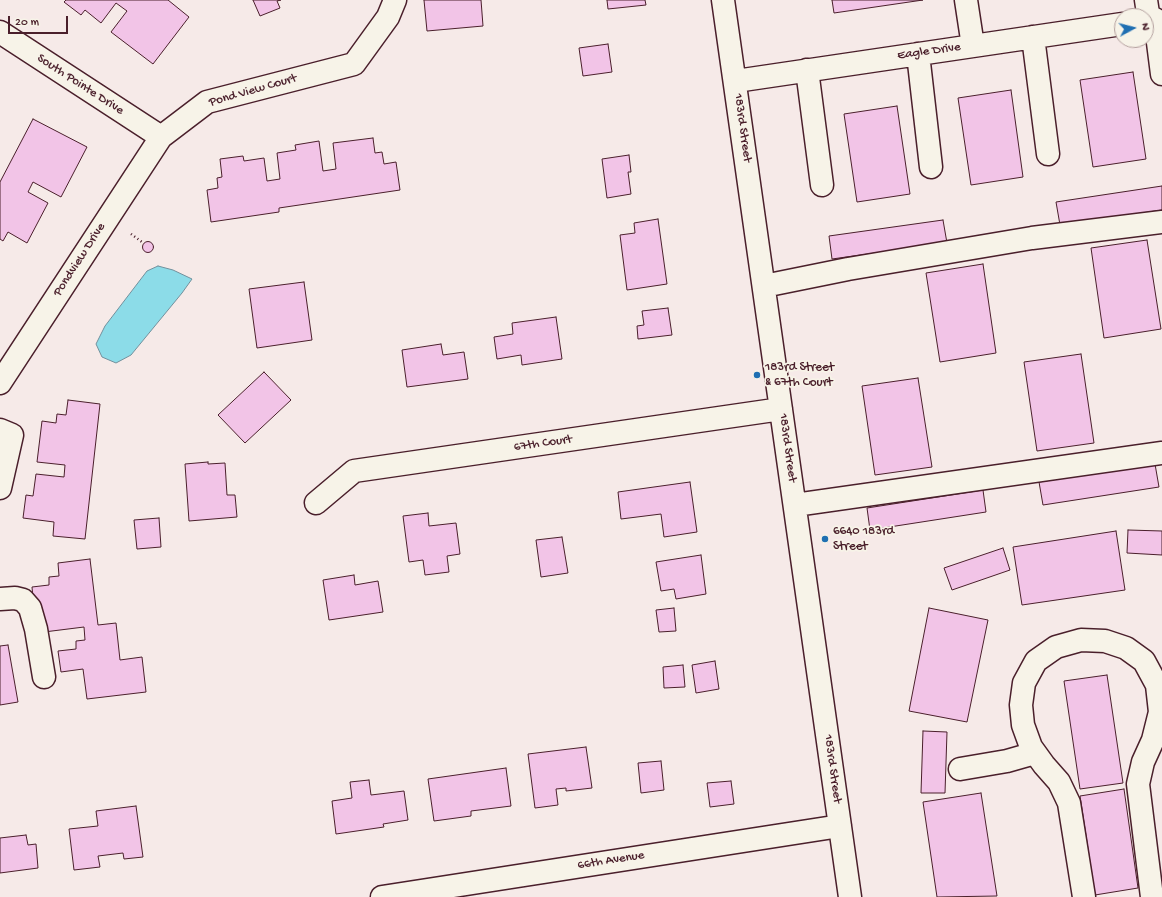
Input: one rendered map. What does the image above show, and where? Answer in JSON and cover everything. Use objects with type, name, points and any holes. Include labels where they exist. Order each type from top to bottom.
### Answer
[{"type":"street","name":"Pond View Court","points":[[161,136],[207,102],[354,64],[388,17],[395,0]]},
{"type":"street","name":"183rd Street","points":[[723,0],[736,81],[850,897]]},
{"type":"street","points":[[966,0],[973,46]]},
{"type":"street","name":"Eagle Drive","points":[[736,81],[1114,25]]},
{"type":"street","points":[[1154,28],[1162,74]]},
{"type":"street","name":"South Pointe Drive","points":[[0,32],[161,136]]},
{"type":"street","points":[[1033,37],[1048,154]]},
{"type":"street","points":[[918,54],[931,167]]},
{"type":"street","points":[[807,70],[822,185]]},
{"type":"street","name":"Pondview Drive","points":[[0,383],[161,136]]},
{"type":"street","points":[[764,286],[848,268],[1032,238],[1162,222]]},
{"type":"street","name":"67th Court","points":[[316,503],[354,472],[781,409]]},
{"type":"street","points":[[0,430],[12,435],[0,488]]},
{"type":"street","points":[[795,505],[1162,453]]},
{"type":"street","points":[[0,599],[15,598],[23,600],[30,608],[36,629],[44,677]]},
{"type":"street","points":[[1084,897],[1069,803],[1058,782],[1031,747],[1023,725],[1021,705],[1024,683],[1036,661],[1056,647],[1081,640],[1105,640],[1126,648],[1144,661],[1157,685],[1160,712],[1153,740],[1143,762],[1138,784],[1152,897]]},
{"type":"street","points":[[960,769],[1007,761],[1035,752]]},
{"type":"street","name":"66th Avenue","points":[[382,897],[840,826]]},
{"type":"path","points":[[130,234],[142,242]]},
{"type":"water","points":[[158,266],[173,270],[192,279],[131,355],[116,363],[102,357],[96,344],[105,326],[147,271]]},
{"type":"building","points":[[66,0],[168,0],[189,17],[153,64],[111,32],[127,11],[116,3],[101,23],[85,10],[81,15],[64,2]]},
{"type":"building","points":[[253,0],[281,0],[277,1],[280,8],[260,16]]},
{"type":"building","points":[[424,0],[481,0],[483,26],[427,31]]},
{"type":"building","points":[[607,0],[645,0],[646,5],[608,9]]},
{"type":"building","points":[[832,0],[923,0],[834,13]]},
{"type":"building","points":[[608,44],[612,72],[583,76],[579,48]]},
{"type":"building","points":[[1133,72],[1146,159],[1093,167],[1080,80]]},
{"type":"building","points":[[1011,90],[1023,177],[971,185],[958,98]]},
{"type":"building","points":[[897,106],[910,194],[857,202],[844,114]]},
{"type":"building","points":[[33,119],[87,147],[61,197],[33,182],[28,192],[48,203],[27,243],[8,232],[3,241],[0,239],[0,182]]},
{"type":"building","points":[[373,138],[375,153],[382,152],[384,164],[396,162],[400,190],[279,208],[279,212],[211,222],[207,190],[218,188],[217,178],[222,177],[220,159],[243,156],[244,161],[264,158],[267,181],[280,179],[277,153],[296,150],[295,145],[319,141],[323,171],[336,169],[333,143]]},
{"type":"building","points":[[629,155],[631,172],[628,172],[631,194],[607,198],[602,159]]},
{"type":"building","points":[[1162,186],[1162,210],[1060,225],[1056,202]]},
{"type":"building","points":[[658,219],[667,284],[627,290],[620,235],[635,233],[634,223]]},
{"type":"building","points":[[943,220],[947,243],[832,259],[829,236]]},
{"type":"building","points":[[1147,240],[1161,329],[1104,338],[1091,248]]},
{"type":"building","points":[[146,242],[150,242],[152,243],[152,251],[146,252],[143,249],[143,245]]},
{"type":"building","points":[[983,264],[996,353],[940,362],[926,273]]},
{"type":"building","points":[[304,282],[312,340],[257,348],[249,289]]},
{"type":"building","points":[[668,308],[672,335],[638,339],[637,326],[644,325],[642,311]]},
{"type":"building","points":[[556,317],[562,359],[522,365],[521,355],[497,359],[494,337],[513,334],[512,323]]},
{"type":"building","points":[[441,344],[443,355],[464,352],[468,379],[407,387],[402,350]]},
{"type":"building","points":[[1081,354],[1094,443],[1037,451],[1024,362]]},
{"type":"building","points":[[264,372],[291,400],[245,443],[218,415]]},
{"type":"building","points":[[918,378],[932,467],[875,475],[862,386]]},
{"type":"building","points":[[68,400],[100,404],[85,539],[53,536],[54,522],[23,518],[26,495],[33,496],[36,474],[64,477],[65,465],[37,462],[42,421],[56,423],[57,414],[66,415]]},
{"type":"building","points":[[208,462],[208,464],[225,463],[227,495],[235,495],[237,517],[189,521],[185,464]]},
{"type":"building","points":[[1155,464],[1159,487],[1043,505],[1039,482]]},
{"type":"building","points":[[690,482],[697,532],[664,537],[661,514],[621,519],[618,492]]},
{"type":"building","points":[[983,490],[986,512],[870,530],[867,508]]},
{"type":"building","points":[[428,513],[429,526],[456,523],[460,554],[447,556],[449,572],[425,575],[423,560],[409,562],[403,516]]},
{"type":"building","points":[[159,518],[161,547],[137,549],[134,520]]},
{"type":"building","points":[[1128,530],[1162,531],[1162,555],[1127,553]]},
{"type":"building","points":[[1116,531],[1125,590],[1022,605],[1013,547]]},
{"type":"building","points":[[562,537],[568,573],[541,577],[536,540]]},
{"type":"building","points":[[1003,548],[1010,570],[952,590],[944,568]]},
{"type":"building","points":[[701,555],[706,594],[676,599],[674,589],[661,591],[656,562]]},
{"type":"building","points":[[90,559],[98,625],[116,623],[120,660],[142,657],[146,692],[87,699],[83,669],[61,672],[58,651],[76,649],[76,641],[85,640],[84,627],[44,632],[34,609],[32,587],[49,585],[49,577],[59,576],[58,563]]},
{"type":"building","points":[[354,575],[355,585],[378,581],[383,612],[329,620],[323,580]]},
{"type":"building","points":[[674,608],[676,631],[659,632],[656,610]]},
{"type":"building","points":[[929,608],[988,620],[967,722],[909,711]]},
{"type":"building","points":[[8,645],[18,702],[0,705],[0,646]]},
{"type":"building","points":[[715,661],[719,689],[696,693],[692,665]]},
{"type":"building","points":[[683,665],[685,687],[664,688],[663,667]]},
{"type":"building","points":[[1107,675],[1123,783],[1080,789],[1064,681]]},
{"type":"building","points":[[923,731],[947,732],[945,793],[921,793]]},
{"type":"building","points":[[586,747],[592,788],[566,791],[566,788],[556,789],[558,805],[535,808],[528,754]]},
{"type":"building","points":[[661,761],[664,790],[641,793],[638,763]]},
{"type":"building","points":[[506,768],[511,806],[471,811],[471,816],[434,821],[428,779]]},
{"type":"building","points":[[369,780],[371,795],[404,791],[408,820],[383,824],[384,827],[336,834],[332,801],[352,798],[350,782]]},
{"type":"building","points":[[731,781],[734,804],[710,807],[707,783]]},
{"type":"building","points":[[1124,789],[1138,888],[1095,895],[1080,796]]},
{"type":"building","points":[[981,793],[997,896],[937,897],[923,802]]},
{"type":"building","points":[[136,806],[143,857],[124,859],[123,853],[98,856],[100,867],[74,870],[69,829],[98,826],[96,811]]},
{"type":"building","points":[[26,835],[28,845],[36,844],[38,868],[0,873],[0,838]]},
{"type":"place","name":"183rd Street & 67th Court","points":[[757,375]]},
{"type":"place","name":"6640 183rd Street","points":[[825,539]]}]
